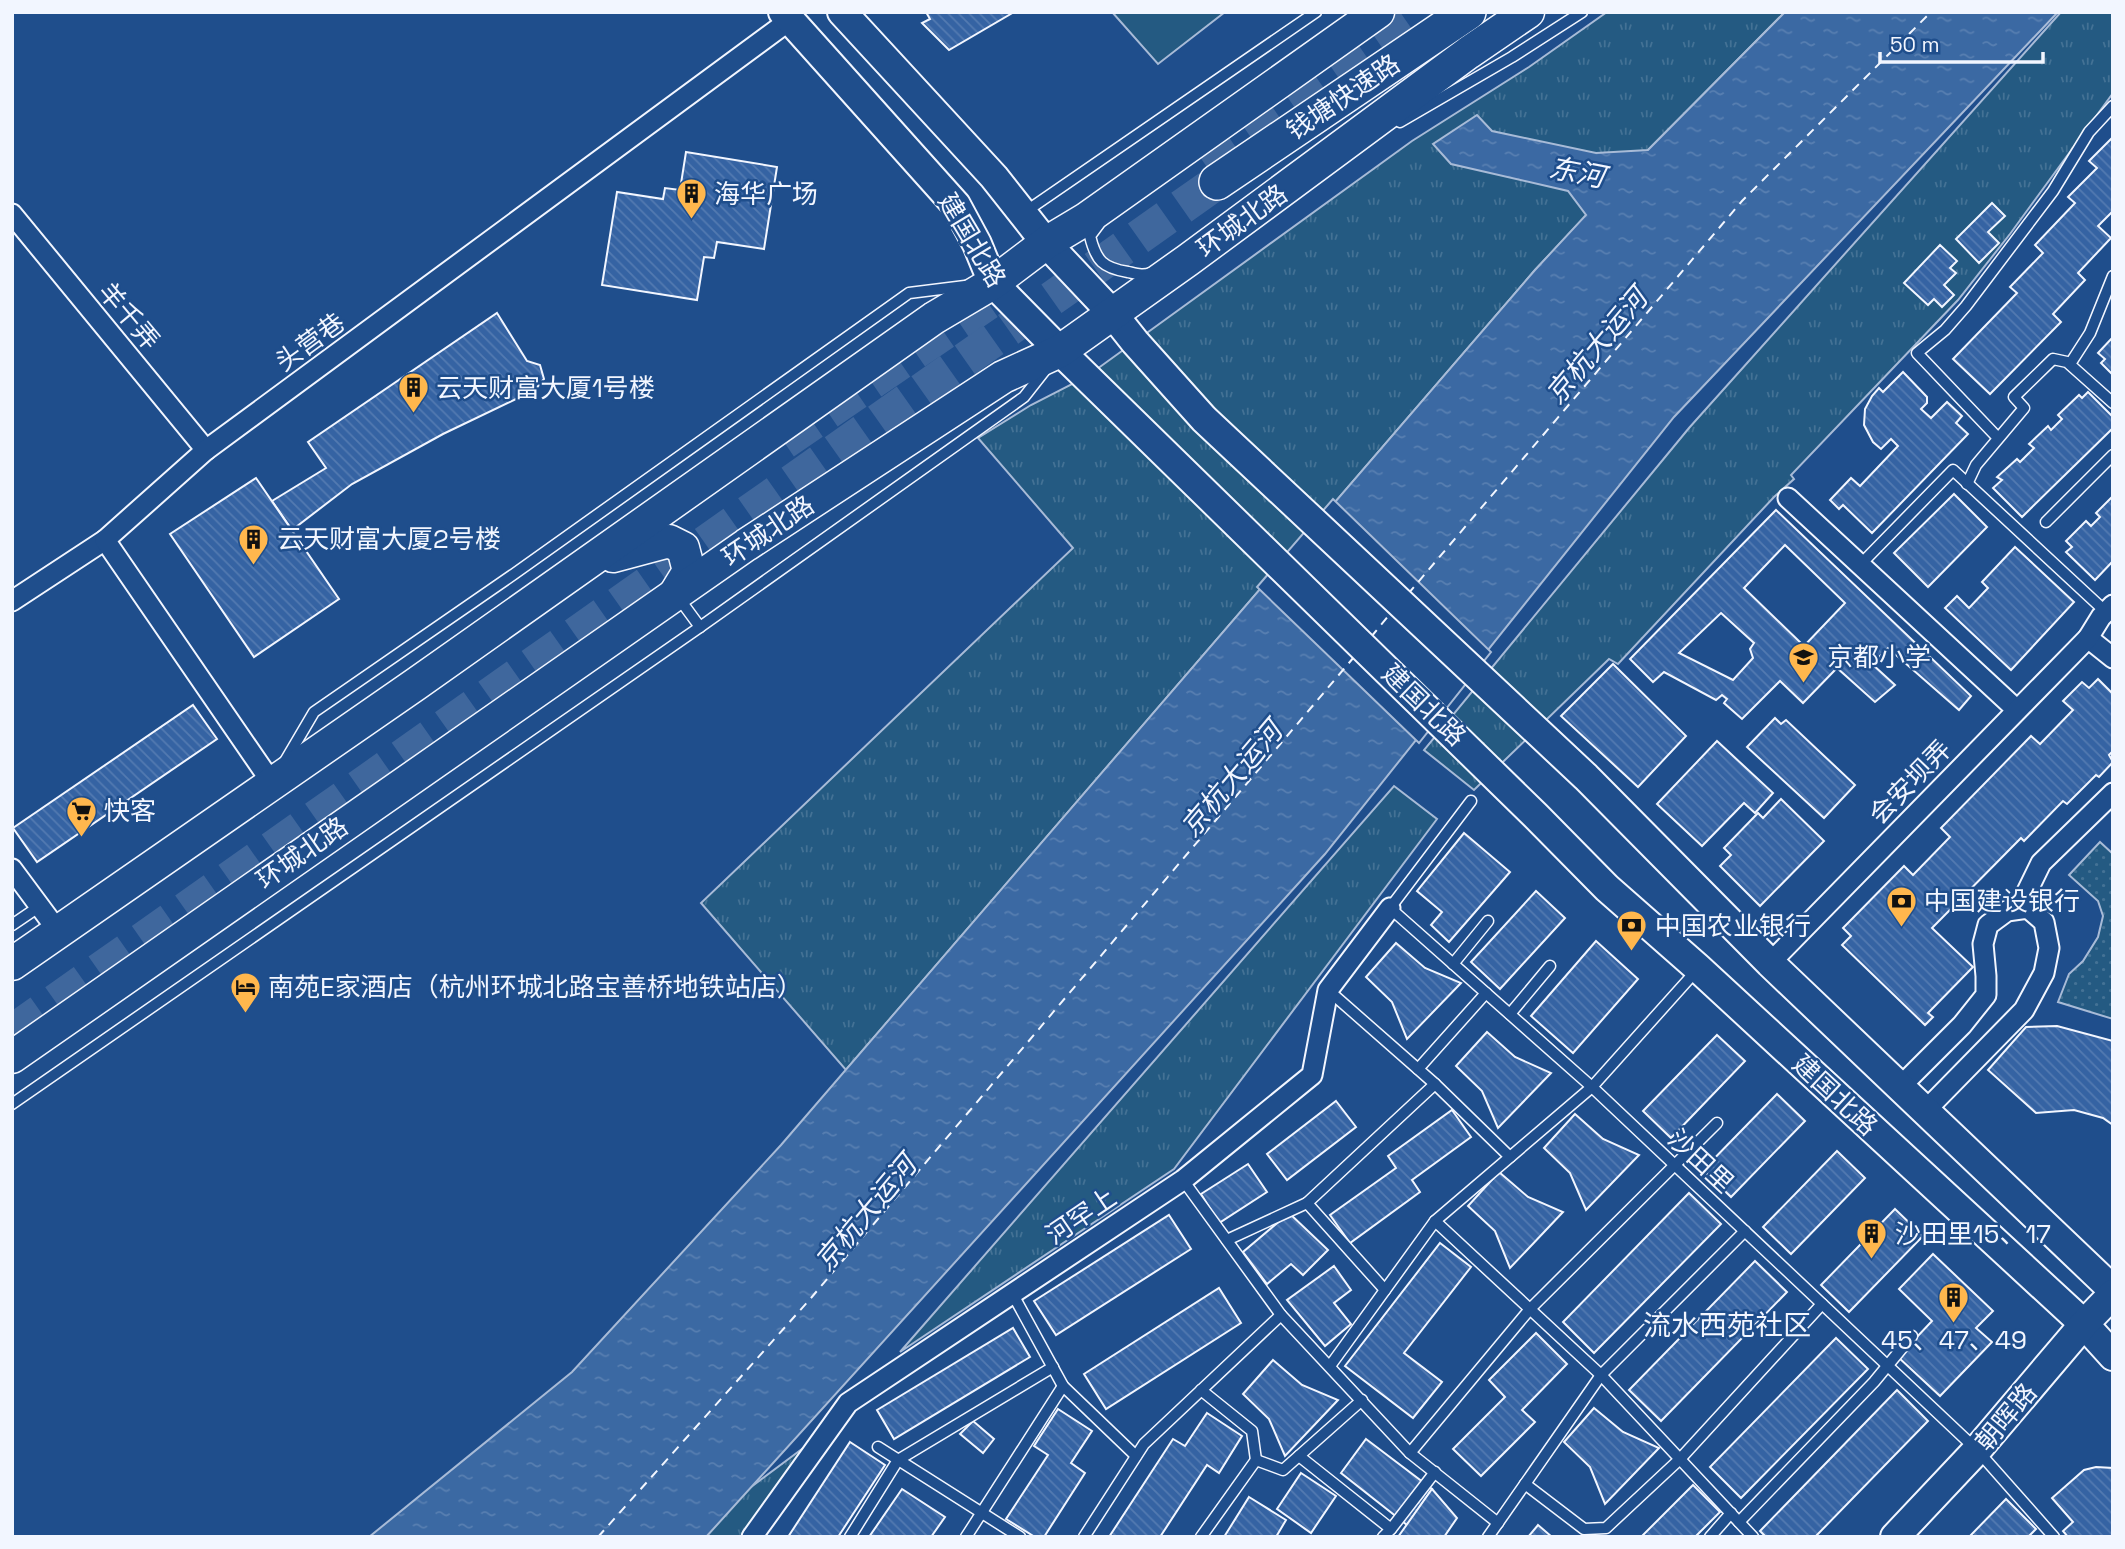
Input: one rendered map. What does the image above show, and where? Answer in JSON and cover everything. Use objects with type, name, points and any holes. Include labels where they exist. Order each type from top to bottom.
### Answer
[{"type":"highway","name":"钱塘快速路","points":[[1217,182],[1468,12]]},
{"type":"main road","name":"建国北路","points":[[842,12],[994,177],[1046,243],[1112,313],[1204,419],[1586,778],[1770,963],[2113,1292]]},
{"type":"main road","name":"环城北路","points":[[12,1056],[746,545],[1003,377],[1060,351],[1528,12]]},
{"type":"main road","name":"建国北路","points":[[787,16],[956,205],[993,283],[1060,351],[1607,888],[1698,968],[2084,1324],[2113,1356]]},
{"type":"main road","points":[[12,964],[934,318],[993,283],[1046,243],[1086,219],[1363,18]]},
{"type":"main road","points":[[584,565],[668,541],[683,548],[690,571],[675,594]]},
{"type":"main road","name":"朝晖路","points":[[1895,1537],[1978,1450],[2113,1292]]},
{"type":"street","name":"头营巷","points":[[12,601],[106,540],[206,450],[787,16]]},
{"type":"street","name":"羊千弄","points":[[12,214],[206,450]]},
{"type":"street","points":[[1788,498],[2017,710]]},
{"type":"street","points":[[106,540],[272,783]]},
{"type":"street","name":"会安坝弄","points":[[1770,963],[2088,638],[2109,608]]},
{"type":"street","points":[[2088,638],[2113,658]]},
{"type":"street","points":[[2019,908],[2041,863],[2113,793]]},
{"type":"street","points":[[12,869],[58,931]]},
{"type":"street","name":"河罕上","points":[[752,1537],[848,1403],[1183,1180],[1312,1075],[1328,990],[1390,908]]},
{"type":"street","points":[[1900,1087],[1962,1024],[1986,995],[1983,944],[1988,925],[2007,911],[2028,908],[2044,922],[2049,948],[2044,973],[2024,1010],[1925,1111]]},
{"type":"lane","points":[[1022,214],[1316,12]]},
{"type":"lane","points":[[1392,126],[1512,57],[1582,12]]},
{"type":"lane","points":[[1998,438],[1917,353],[1945,330],[1966,306],[2053,191],[2089,132],[2113,106]]},
{"type":"lane","points":[[1296,181],[1380,133]]},
{"type":"lane","points":[[1136,182],[1090,236],[1095,254],[1111,270],[1144,275],[1188,260]]},
{"type":"lane","points":[[2070,364],[2090,333],[2113,276]]},
{"type":"lane","points":[[272,783],[314,712],[909,293],[993,283]]},
{"type":"lane","points":[[12,1104],[700,627],[1024,397],[1060,351]]},
{"type":"lane","points":[[1967,484],[1976,465],[2024,408],[2014,397],[2053,359],[2070,364],[2113,403]]},
{"type":"lane","points":[[2046,523],[2113,455]]},
{"type":"lane","points":[[1860,565],[1953,470],[2109,608]]},
{"type":"lane","points":[[675,594],[700,627]]},
{"type":"lane","points":[[1390,908],[1471,801]]},
{"type":"lane","points":[[12,925],[40,906]]},
{"type":"lane","name":"沙田里","points":[[1390,908],[1592,1087],[1978,1450],[2054,1537]]},
{"type":"lane","points":[[1453,964],[1488,921]]},
{"type":"lane","points":[[1510,1014],[1550,966]]},
{"type":"lane","points":[[1330,1366],[1436,1221],[1592,1087],[1698,968]]},
{"type":"lane","points":[[1328,990],[1435,1084],[1510,1157]]},
{"type":"lane","points":[[1418,1069],[1486,993]]},
{"type":"lane","points":[[1227,1240],[1307,1203],[1435,1084]]},
{"type":"lane","points":[[1410,1453],[1530,1309],[1717,1123]]},
{"type":"lane","points":[[1183,1180],[1282,1315],[1410,1453],[1498,1523]]},
{"type":"lane","points":[[1307,1203],[1385,1290]]},
{"type":"lane","points":[[1436,1221],[1601,1375],[1753,1537]]},
{"type":"lane","points":[[1488,1537],[1601,1375],[1745,1231]]},
{"type":"lane","points":[[1012,1293],[1063,1386],[1136,1456]]},
{"type":"lane","points":[[1525,1484],[1584,1529],[1606,1528],[1680,1459],[1822,1304]]},
{"type":"lane","points":[[1084,1537],[1144,1444],[1282,1315]]},
{"type":"lane","points":[[1739,1522],[1874,1382],[1912,1336]]},
{"type":"lane","points":[[850,1537],[898,1460],[1053,1367]]},
{"type":"lane","points":[[966,1537],[1063,1386]]},
{"type":"lane","points":[[1201,1390],[1252,1431],[1256,1461],[1201,1537]]},
{"type":"lane","points":[[1256,1461],[1283,1470],[1362,1400]]},
{"type":"lane","points":[[878,1447],[1020,1537]]},
{"type":"lane","points":[[1299,1456],[1391,1529]]},
{"type":"lane","points":[[1382,1537],[1435,1472]]},
{"type":"lane","points":[[1710,1537],[1731,1513]]},
{"type":"green space","points":[[1112,12],[1225,12],[1158,64]]},
{"type":"green space","points":[[1607,12],[1785,12],[1648,150],[1535,270],[846,1070],[701,903],[1073,548],[978,438],[1031,405],[1086,377],[1412,141],[1529,67]]},
{"type":"green space","points":[[2061,12],[2113,12],[2113,93],[1958,300],[1791,475],[1794,479],[1618,664],[1609,659],[1474,790],[1424,750],[1689,428]]},
{"type":"green space","points":[[1394,786],[1437,819],[1174,1169],[900,1352]]},
{"type":"green space","points":[[2100,842],[2113,854],[2113,1019],[2058,1002],[2069,974],[2083,961],[2098,937],[2103,916],[2098,901],[2069,875]]},
{"type":"green space","points":[[814,1440],[746,1537],[684,1537]]},
{"type":"water","points":[[1785,12],[2058,12],[1674,417],[1325,854],[706,1537],[369,1537],[572,1372],[781,1145],[1535,270],[1586,215],[1568,191],[1451,164],[1433,144],[1477,115],[1492,131],[1596,153],[1648,150]]},
{"type":"pier","points":[[1333,499],[1491,652],[1419,743],[1257,587]]},
{"type":"building","points":[[926,12],[1014,12],[949,50],[922,23],[930,19]]},
{"type":"building","points":[[2113,137],[2113,211],[2098,226],[2111,238],[2078,273],[2085,280],[2053,314],[2061,322],[1990,394],[1953,359],[2017,293],[2010,287],[2043,253],[2035,245],[2075,203],[2068,197],[2097,168],[2089,161]]},
{"type":"building","name":"海华广场","points":[[686,152],[777,167],[764,249],[717,242],[714,258],[704,257],[697,300],[602,285],[617,192],[663,199],[665,188],[680,190]]},
{"type":"building","points":[[1992,203],[2005,216],[1988,232],[1999,243],[1979,263],[1956,239]]},
{"type":"building","points":[[1940,245],[1957,261],[1950,268],[1956,273],[1944,285],[1954,295],[1942,307],[1934,299],[1928,305],[1904,283]]},
{"type":"building","name":"云天财富大厦1号楼","points":[[497,313],[527,361],[540,365],[544,379],[535,390],[443,434],[352,484],[292,530],[272,501],[326,468],[308,442]]},
{"type":"building","points":[[2113,337],[2113,375],[2101,363],[2105,359],[2098,353]]},
{"type":"building","points":[[1903,372],[1927,397],[1927,403],[1921,409],[1931,418],[1947,402],[1962,416],[1956,423],[1968,434],[1872,533],[1843,505],[1839,509],[1830,500],[1851,478],[1860,486],[1898,446],[1891,439],[1881,449],[1873,442],[1864,425],[1865,409],[1879,388],[1883,392]]},
{"type":"building","points":[[2088,392],[2113,417],[2113,428],[2022,517],[1993,488],[2002,480],[1997,477],[2017,459],[2020,462],[2034,448],[2029,444],[2048,426],[2051,430],[2062,419],[2058,415],[2079,395],[2082,398]]},
{"type":"building","name":"云天财富大厦2号楼","points":[[256,478],[339,599],[254,657],[170,534]]},
{"type":"building","points":[[1954,494],[1987,527],[1928,587],[1894,553]]},
{"type":"building","points":[[2113,496],[2113,561],[2095,580],[2066,552],[2072,547],[2066,541],[2086,521],[2091,526],[2100,517],[2096,513]]},
{"type":"building","points":[[1776,510],[1971,696],[1959,710],[1888,648],[1872,664],[1895,685],[1875,702],[1837,668],[1803,703],[1780,681],[1742,719],[1724,703],[1727,699],[1722,695],[1716,700],[1664,672],[1653,682],[1630,659]],"holes":[[[1785,545],[1845,603],[1804,646],[1744,588]],[[1721,613],[1754,643],[1750,649],[1753,658],[1733,680],[1679,653]]]},
{"type":"building","points":[[2015,547],[2074,602],[2011,670],[1945,608],[1957,596],[1969,608],[1988,588],[1982,582]]},
{"type":"building","points":[[1613,664],[1686,736],[1638,787],[1561,716]]},
{"type":"building","points":[[2098,679],[2113,694],[2113,751],[2109,755],[2113,762],[2067,804],[2063,801],[2024,841],[2021,838],[1932,928],[1973,967],[1928,1013],[1933,1017],[1925,1025],[1842,945],[1851,936],[1843,928],[1904,866],[1913,875],[1950,837],[1941,828],[2031,736],[2040,744],[2073,710],[2063,701],[2082,682],[2089,688]]},
{"type":"building","points":[[193,705],[217,739],[37,862],[13,828]]},
{"type":"building","points":[[1775,718],[1781,724],[1786,720],[1855,785],[1824,818],[1747,747]]},
{"type":"building","points":[[1717,741],[1773,793],[1755,813],[1744,803],[1702,846],[1657,804]]},
{"type":"building","points":[[1781,799],[1824,841],[1760,906],[1720,866],[1731,855],[1724,848],[1758,813],[1763,818]]},
{"type":"building","points":[[1464,833],[1510,872],[1449,942],[1431,925],[1442,912],[1417,891]]},
{"type":"building","points":[[1536,891],[1565,918],[1500,989],[1471,962]]},
{"type":"building","points":[[1596,941],[1638,979],[1573,1053],[1531,1016]]},
{"type":"building","points":[[1396,943],[1425,968],[1461,983],[1407,1039],[1392,1002],[1366,977]]},
{"type":"building","points":[[2057,1026],[2113,1041],[2113,1125],[2103,1118],[2074,1110],[2036,1113],[1988,1070],[2026,1027]]},
{"type":"building","points":[[1487,1032],[1515,1057],[1551,1073],[1498,1128],[1482,1091],[1456,1066]]},
{"type":"building","points":[[1717,1035],[1745,1061],[1671,1138],[1643,1111]]},
{"type":"building","points":[[1777,1094],[1805,1121],[1731,1197],[1703,1170]]},
{"type":"building","points":[[1336,1101],[1356,1127],[1287,1180],[1267,1154]]},
{"type":"building","points":[[1452,1110],[1471,1137],[1412,1180],[1420,1192],[1350,1243],[1330,1215],[1396,1168],[1388,1156]]},
{"type":"building","points":[[1575,1114],[1603,1139],[1639,1155],[1586,1210],[1570,1173],[1544,1148]]},
{"type":"building","points":[[1837,1151],[1865,1178],[1791,1254],[1763,1227]]},
{"type":"building","points":[[1248,1164],[1267,1192],[1219,1223],[1201,1194]]},
{"type":"building","points":[[1499,1172],[1528,1197],[1563,1212],[1510,1268],[1495,1231],[1468,1206]]},
{"type":"building","points":[[1689,1193],[1721,1224],[1594,1353],[1563,1322]]},
{"type":"building","name":"沙田里15、17","points":[[1895,1209],[1923,1236],[1849,1312],[1821,1285]]},
{"type":"building","points":[[1289,1213],[1328,1250],[1303,1275],[1291,1264],[1267,1284],[1243,1252]]},
{"type":"building","points":[[1169,1215],[1191,1249],[1056,1335],[1034,1301]]},
{"type":"building","points":[[1440,1243],[1471,1267],[1404,1353],[1442,1382],[1413,1418],[1345,1366]]},
{"type":"building","name":"45、47、49","points":[[1933,1254],[1993,1311],[1976,1328],[1992,1342],[1940,1396],[1898,1357],[1932,1321],[1899,1289]]},
{"type":"building","points":[[1755,1261],[1787,1292],[1661,1421],[1629,1390]]},
{"type":"building","points":[[1334,1266],[1351,1290],[1334,1303],[1351,1324],[1325,1346],[1287,1300]]},
{"type":"building","points":[[1219,1288],[1241,1323],[1106,1409],[1084,1374]]},
{"type":"building","points":[[1013,1328],[1030,1357],[894,1439],[877,1410]]},
{"type":"building","points":[[1536,1333],[1567,1364],[1522,1410],[1535,1422],[1481,1476],[1453,1449],[1505,1397],[1489,1380]]},
{"type":"building","points":[[1836,1338],[1868,1369],[1741,1498],[1710,1467]]},
{"type":"building","points":[[1273,1360],[1302,1385],[1338,1400],[1285,1456],[1269,1419],[1243,1394]]},
{"type":"building","points":[[1897,1390],[1928,1421],[1815,1537],[1766,1537],[1760,1531]]},
{"type":"building","points":[[1594,1408],[1623,1432],[1659,1448],[1605,1504],[1590,1467],[1564,1442]]},
{"type":"building","points":[[1058,1409],[1092,1431],[1071,1463],[1085,1473],[1044,1537],[1035,1537],[1006,1519],[1048,1455],[1034,1446]]},
{"type":"building","points":[[1207,1413],[1242,1436],[1219,1473],[1207,1465],[1160,1537],[1109,1537],[1173,1439],[1185,1446]]},
{"type":"building","points":[[973,1421],[994,1439],[983,1453],[960,1434]]},
{"type":"building","points":[[1366,1439],[1432,1489],[1407,1525],[1341,1473]]},
{"type":"building","points":[[850,1442],[885,1465],[838,1537],[788,1537]]},
{"type":"building","points":[[2096,1467],[2113,1468],[2113,1537],[2068,1537],[2063,1531],[2073,1522],[2052,1498],[2084,1470]]},
{"type":"building","points":[[1301,1473],[1336,1496],[1311,1533],[1277,1509]]},
{"type":"building","points":[[1693,1485],[1720,1512],[1695,1537],[1641,1537]]},
{"type":"building","points":[[902,1489],[945,1517],[931,1537],[869,1537]]},
{"type":"building","points":[[1432,1489],[1457,1518],[1444,1537],[1398,1537]]},
{"type":"building","points":[[1249,1497],[1286,1520],[1276,1537],[1224,1537]]},
{"type":"building","points":[[2006,1499],[2036,1529],[2028,1537],[1969,1537]]},
{"type":"building","points":[[1538,1525],[1552,1537],[1528,1537]]},
{"type":"ferry route","points":[[1408,594],[1742,201],[1931,12]]},
{"type":"ferry route","points":[[1371,637],[1390,614]]},
{"type":"ferry route","points":[[598,1537],[811,1298],[1354,657]]},
{"type":"tunnel","points":[[1200,157],[1410,12]]},
{"type":"tunnel","points":[[12,1032],[1217,182]]},
{"type":"tunnel","points":[[784,442],[1006,290]]},
{"type":"place","name":"海华广场","points":[[691,221]]},
{"type":"place","name":"云天财富大厦1号楼","points":[[413,415]]},
{"type":"place","name":"云天财富大厦2号楼","points":[[254,566]]},
{"type":"place","name":"京都小学","points":[[1804,684]]},
{"type":"place","name":"快客","points":[[81,838]]},
{"type":"place","name":"中国建设银行","points":[[1901,928]]},
{"type":"place","name":"中国农业银行","points":[[1632,953]]},
{"type":"place","name":"南苑E家酒店（杭州环城北路宝善桥地铁站店）","points":[[245,1014]]},
{"type":"place","name":"沙田里15、17","points":[[1872,1261]]},
{"type":"place","name":"45、47、49","points":[[1954,1324]]},
{"type":"district","name":"流水西苑社区","points":[[1727,1325]]},
{"type":"water label","name":"东河","points":[[1577,172]]},
{"type":"water label","name":"京杭大运河","points":[[1596,346]]},
{"type":"water label","name":"京杭大运河","points":[[1231,779]]},
{"type":"water label","name":"京杭大运河","points":[[865,1213]]}]
